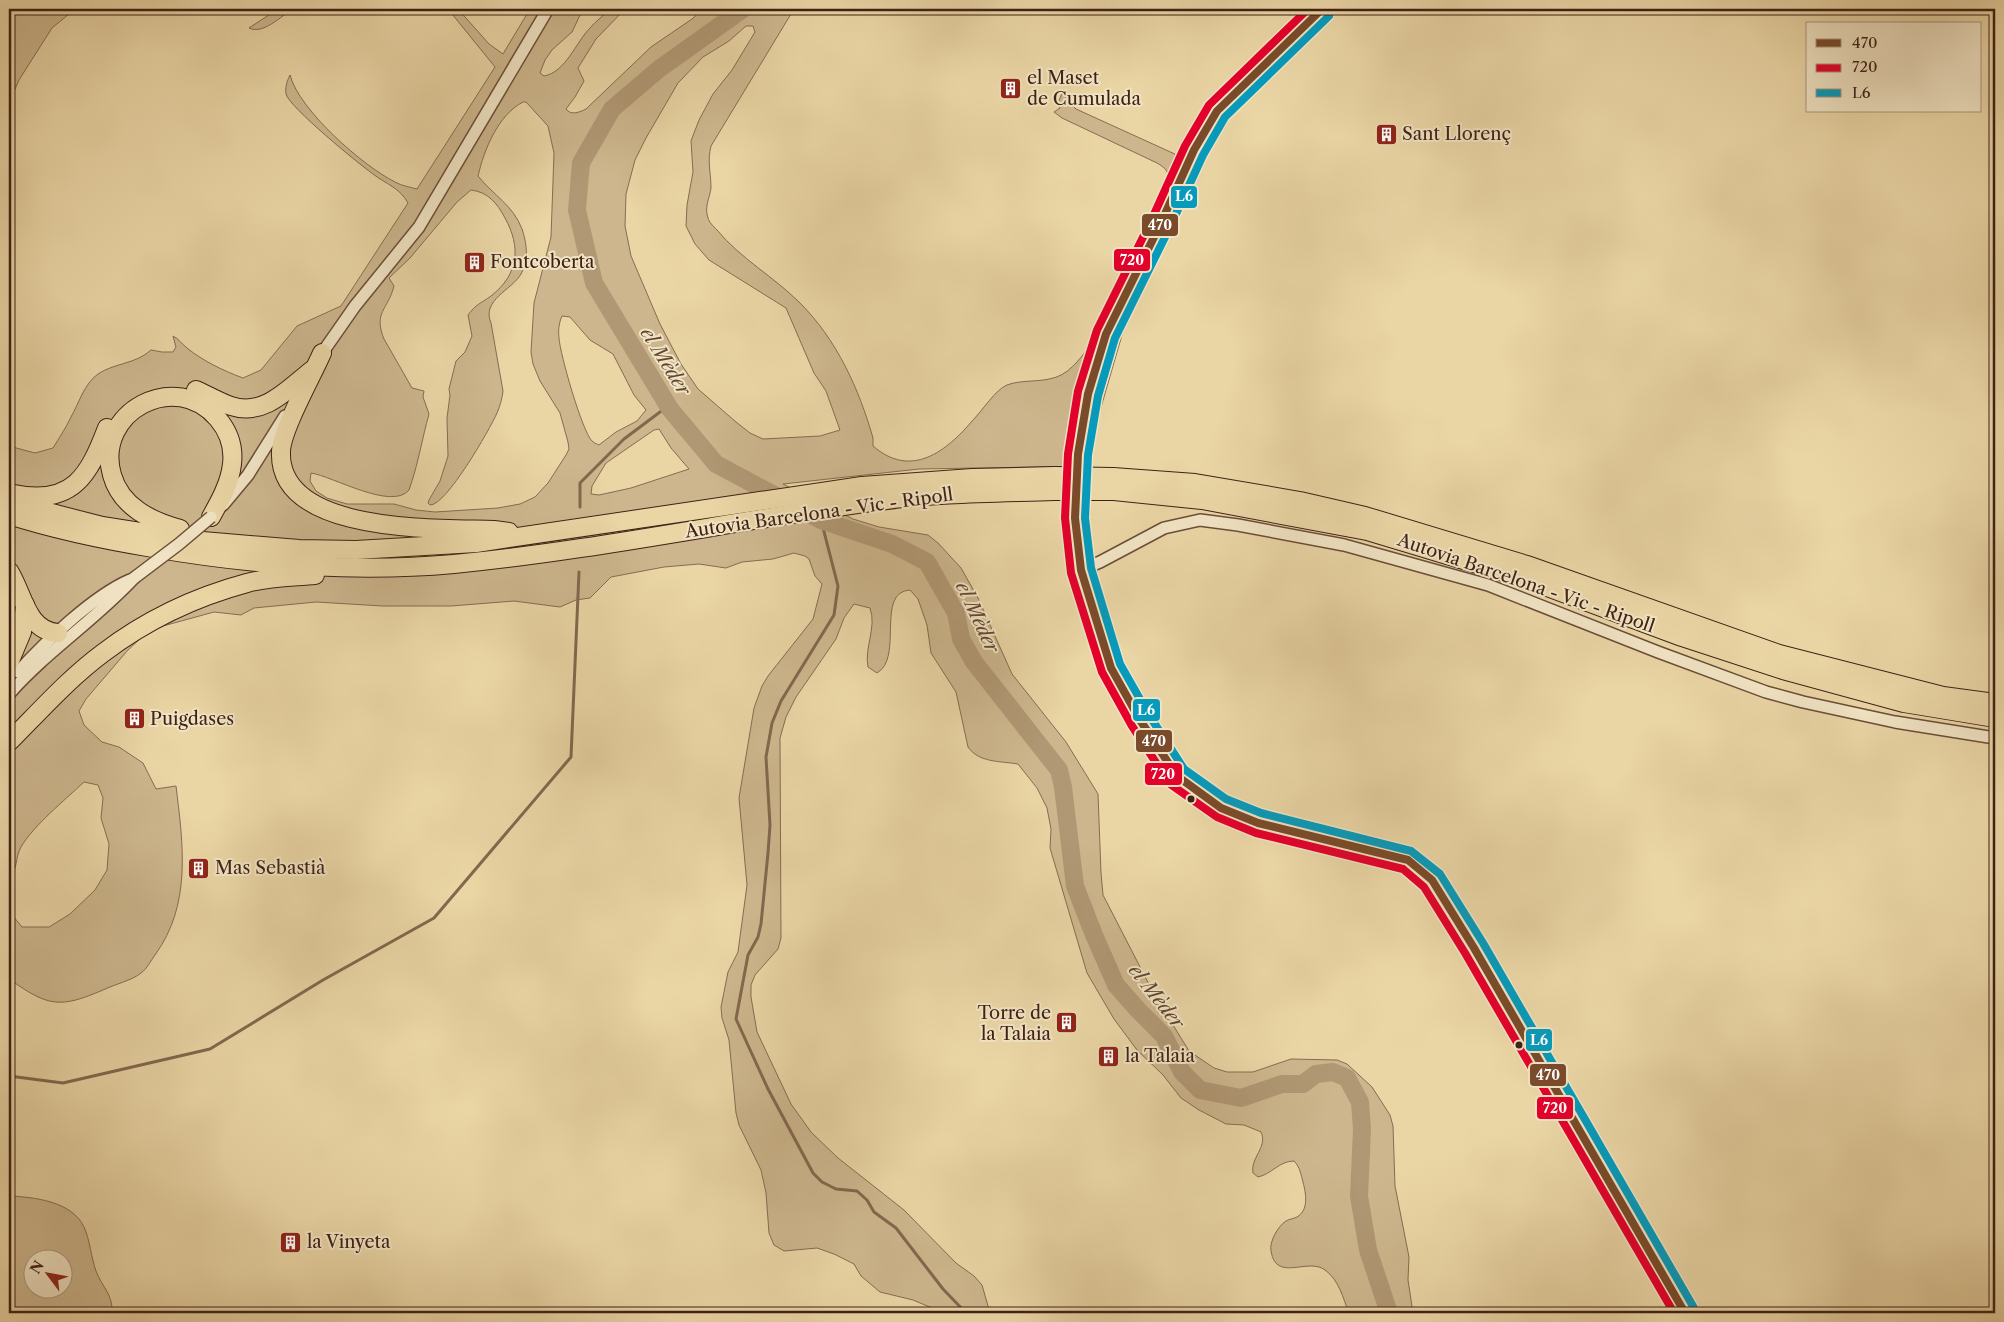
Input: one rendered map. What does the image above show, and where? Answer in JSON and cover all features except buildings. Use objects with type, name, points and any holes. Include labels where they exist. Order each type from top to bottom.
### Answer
[{"type":"highway","points":[[322,353],[286,430],[281,449],[283,468],[290,484],[296,491],[320,508],[357,519],[403,527],[494,530],[532,535]]},
{"type":"highway","points":[[9,493],[45,496],[61,492],[75,484],[91,466],[107,427],[117,411],[131,399],[147,390],[168,386],[186,388],[232,407],[255,408],[278,398],[312,370]]},
{"type":"highway","points":[[205,540],[200,534],[164,525],[142,515],[118,489],[110,466],[111,446],[119,426],[138,405],[165,397],[180,396],[205,406],[222,423],[231,442],[232,466],[223,496],[211,517]]},
{"type":"highway","name":"Autovia Barcelona - Vic - Ripoll","points":[[9,500],[102,526],[191,540],[356,550],[476,543],[862,486],[972,478],[1055,484],[1195,483],[1300,501],[1365,516],[1527,565],[1779,654],[1943,696],[1995,703]]},
{"type":"highway","name":"Autovia Barcelona - Vic - Ripoll","points":[[9,514],[46,527],[117,542],[194,555],[252,562],[338,568],[388,568],[453,564],[570,550],[881,501],[1055,484]]},
{"type":"highway","name":"Autovia Barcelona - Vic - Ripoll","points":[[1113,484],[1367,531],[1523,578],[1682,637],[1783,670],[1904,703],[1995,718]]},
{"type":"highway","points":[[9,742],[44,706],[102,653],[165,614],[200,598],[248,583],[332,573],[338,568]]},
{"type":"highway","points":[[9,571],[32,618],[38,626],[58,633]]},
{"type":"highway","points":[[9,663],[22,632],[24,602]]},
{"type":"street","points":[[9,694],[30,670],[106,606],[131,581],[211,517],[248,474],[322,353],[355,306],[419,227],[548,9]]},
{"type":"street","points":[[1322,9],[1217,111],[1185,167],[1160,225],[1106,334],[1088,394],[1078,454],[1075,518],[1081,570],[1111,668],[1140,720],[1177,776],[1221,808],[1234,814],[1258,823],[1408,860],[1432,880],[1474,948],[1685,1313]]},
{"type":"street","points":[[1081,570],[1164,528],[1200,520],[1248,527],[1344,545],[1488,585],[1766,692],[1895,722],[1995,738]]},
{"type":"street","points":[[9,682],[30,658],[58,633],[116,586],[131,581]]},
{"type":"shaded area","points":[[9,9],[82,9],[69,14],[52,28],[19,80],[9,103]]},
{"type":"shaded area","points":[[278,9],[293,9],[266,27],[260,29],[249,28]]},
{"type":"shaded area","points":[[448,9],[458,9],[489,44],[503,54],[530,9],[583,9],[572,32],[552,50],[545,60],[540,73],[544,76],[552,73],[565,63],[585,34],[610,9],[625,9],[596,39],[578,68],[584,81],[566,109],[573,113],[586,109],[651,47],[692,19],[703,9],[794,9],[711,146],[709,162],[711,188],[707,206],[708,218],[713,226],[736,250],[800,303],[825,333],[836,349],[854,384],[873,438],[873,446],[887,456],[914,461],[940,451],[951,442],[963,432],[1003,387],[1017,382],[1044,380],[1062,375],[1077,362],[1089,347],[1167,181],[1168,175],[1166,170],[1157,163],[1062,118],[1054,112],[1060,108],[1058,103],[1063,91],[1064,96],[1076,109],[1177,155],[1182,153],[1211,107],[1234,81],[1308,9],[1335,9],[1229,117],[1208,148],[1122,335],[1097,421],[1091,466],[919,469],[783,484],[853,519],[879,527],[928,535],[961,568],[978,598],[1012,674],[1066,742],[1098,794],[1103,895],[1154,994],[1189,1051],[1214,1068],[1227,1072],[1253,1072],[1291,1059],[1337,1060],[1347,1064],[1372,1087],[1390,1115],[1393,1126],[1395,1186],[1409,1257],[1408,1280],[1413,1313],[1349,1313],[1337,1284],[1325,1270],[1310,1266],[1286,1268],[1279,1266],[1274,1260],[1271,1243],[1275,1234],[1283,1223],[1301,1214],[1305,1206],[1305,1192],[1298,1166],[1294,1161],[1284,1163],[1258,1177],[1253,1173],[1253,1168],[1261,1148],[1263,1137],[1261,1132],[1244,1125],[1226,1124],[1181,1098],[1163,1075],[1137,1050],[1114,1019],[1087,973],[1050,848],[1051,829],[1047,808],[1037,788],[1018,764],[984,759],[968,747],[956,692],[931,653],[927,625],[918,599],[910,590],[900,594],[894,602],[891,613],[889,654],[885,665],[877,673],[868,667],[867,660],[872,615],[870,608],[854,604],[844,618],[836,639],[796,697],[786,717],[780,738],[781,938],[778,949],[755,975],[751,985],[751,997],[757,1032],[791,1104],[811,1132],[838,1158],[904,1210],[956,1263],[974,1276],[982,1285],[990,1313],[944,1313],[913,1300],[880,1292],[861,1276],[854,1264],[834,1254],[817,1248],[784,1251],[774,1245],[769,1233],[766,1193],[761,1170],[739,1125],[736,1113],[729,1040],[722,1018],[721,1007],[728,972],[738,952],[747,885],[739,798],[754,708],[768,676],[813,619],[822,584],[815,576],[809,559],[794,553],[773,559],[742,562],[726,568],[699,564],[664,567],[611,577],[590,598],[576,600],[560,607],[514,601],[451,606],[383,606],[316,602],[254,608],[241,615],[214,612],[163,626],[144,635],[127,651],[86,699],[79,711],[84,725],[102,742],[119,747],[143,763],[156,789],[176,786],[181,830],[182,873],[175,915],[167,935],[143,971],[133,978],[89,996],[66,1002],[56,1002],[36,996],[9,981],[9,911],[22,927],[49,927],[70,914],[95,890],[107,870],[109,844],[101,818],[103,798],[98,785],[84,782],[50,813],[27,839],[19,851],[14,872],[9,879],[9,446],[35,453],[53,448],[67,425],[85,388],[93,378],[104,370],[132,361],[151,350],[173,352],[176,347],[173,336],[193,353],[221,369],[243,378],[261,370],[297,326],[341,306],[408,203],[397,190],[354,159],[299,111],[286,94],[286,84],[290,75],[296,89],[306,104],[334,136],[382,174],[395,182],[417,189],[495,67]],"holes":[[[746,26],[753,26],[755,32],[732,70],[713,94],[699,120],[691,141],[693,172],[687,205],[686,226],[695,244],[709,260],[786,308],[814,373],[826,391],[840,430],[820,436],[763,439],[750,433],[698,389],[681,364],[660,324],[631,256],[625,226],[626,194],[635,160],[678,83],[703,57],[729,41]],[[526,102],[548,126],[554,153],[551,237],[534,303],[531,352],[533,364],[540,381],[560,413],[569,449],[548,483],[535,497],[520,504],[498,508],[435,512],[416,510],[394,504],[347,504],[327,498],[316,491],[310,481],[311,473],[376,495],[389,497],[401,495],[409,490],[429,414],[423,397],[424,391],[412,388],[384,339],[381,330],[381,317],[394,286],[389,278],[410,258],[457,202],[471,190],[487,196],[502,213],[514,239],[514,260],[512,269],[500,288],[476,306],[468,315],[472,336],[465,352],[456,361],[449,389],[447,418],[448,456],[440,481],[429,500],[428,503],[430,505],[437,502],[456,481],[497,413],[503,391],[489,315],[490,308],[499,296],[517,280],[524,269],[526,246],[522,229],[513,213],[478,176],[493,134],[506,115],[514,108]],[[562,316],[570,317],[590,340],[613,354],[634,395],[646,410],[637,421],[616,432],[599,445],[592,441],[588,434],[572,392],[560,347],[559,327]],[[659,429],[671,448],[689,469],[631,488],[599,495],[591,494],[592,486],[606,463],[654,430]]]},
{"type":"shaded area","points":[[9,1196],[51,1202],[71,1211],[78,1218],[88,1237],[96,1271],[111,1301],[112,1313],[9,1313]]},
{"type":"waterway","name":"el Mèder","points":[[743,9],[659,69],[612,109],[581,163],[577,210],[594,283],[670,409],[716,464],[821,520],[892,544],[927,562],[956,613],[961,639],[974,662],[1059,770],[1063,787],[1075,886],[1094,935],[1116,985],[1164,1036],[1182,1072],[1200,1090],[1241,1098],[1282,1084],[1303,1084],[1316,1074],[1333,1072],[1347,1078],[1360,1102],[1362,1129],[1359,1196],[1368,1250],[1389,1313]]},
{"type":"waterway","points":[[580,507],[580,483],[624,439],[668,406]]},
{"type":"waterway","points":[[821,520],[838,586],[834,615],[781,701],[772,723],[766,757],[770,825],[761,924],[758,937],[748,955],[736,1019],[768,1089],[813,1173],[822,1182],[836,1189],[857,1191],[867,1200],[874,1212],[896,1228],[943,1289],[966,1313]]},
{"type":"waterway","points":[[9,1076],[63,1083],[210,1049],[323,980],[434,918],[571,757],[579,572]]},
{"type":"transit line","name":"720","points":[[1308,9],[1209,105],[1185,146],[1151,221],[1097,330],[1078,391],[1068,454],[1065,518],[1071,573],[1102,672],[1132,726],[1170,784],[1217,817],[1256,833],[1403,869],[1424,887],[1465,953],[1674,1313]]},
{"type":"transit line","name":"470","points":[[1322,9],[1217,111],[1194,150],[1160,225],[1106,334],[1088,394],[1078,454],[1075,518],[1081,570],[1111,668],[1140,720],[1177,776],[1221,808],[1258,823],[1408,860],[1432,880],[1474,948],[1685,1313]]},
{"type":"transit line","name":"L6","points":[[1329,16],[1225,117],[1203,155],[1115,338],[1098,396],[1088,455],[1085,518],[1091,568],[1120,664],[1149,715],[1184,769],[1226,799],[1261,813],[1411,851],[1440,874],[1483,943],[1694,1308]]},
{"type":"place","name":"el Maset de Cumulada","points":[[1011,88]]},
{"type":"place","name":"Sant Llorenç","points":[[1386,134]]},
{"type":"place","name":"Fontcoberta","points":[[474,262]]},
{"type":"place","name":"Puigdases","points":[[134,719]]},
{"type":"place","name":"Mas Sebastià","points":[[199,868]]},
{"type":"place","name":"Torre de la Talaia","points":[[1067,1023]]},
{"type":"place","name":"la Talaia","points":[[1109,1056]]},
{"type":"place","name":"la Vinyeta","points":[[291,1242]]}]
